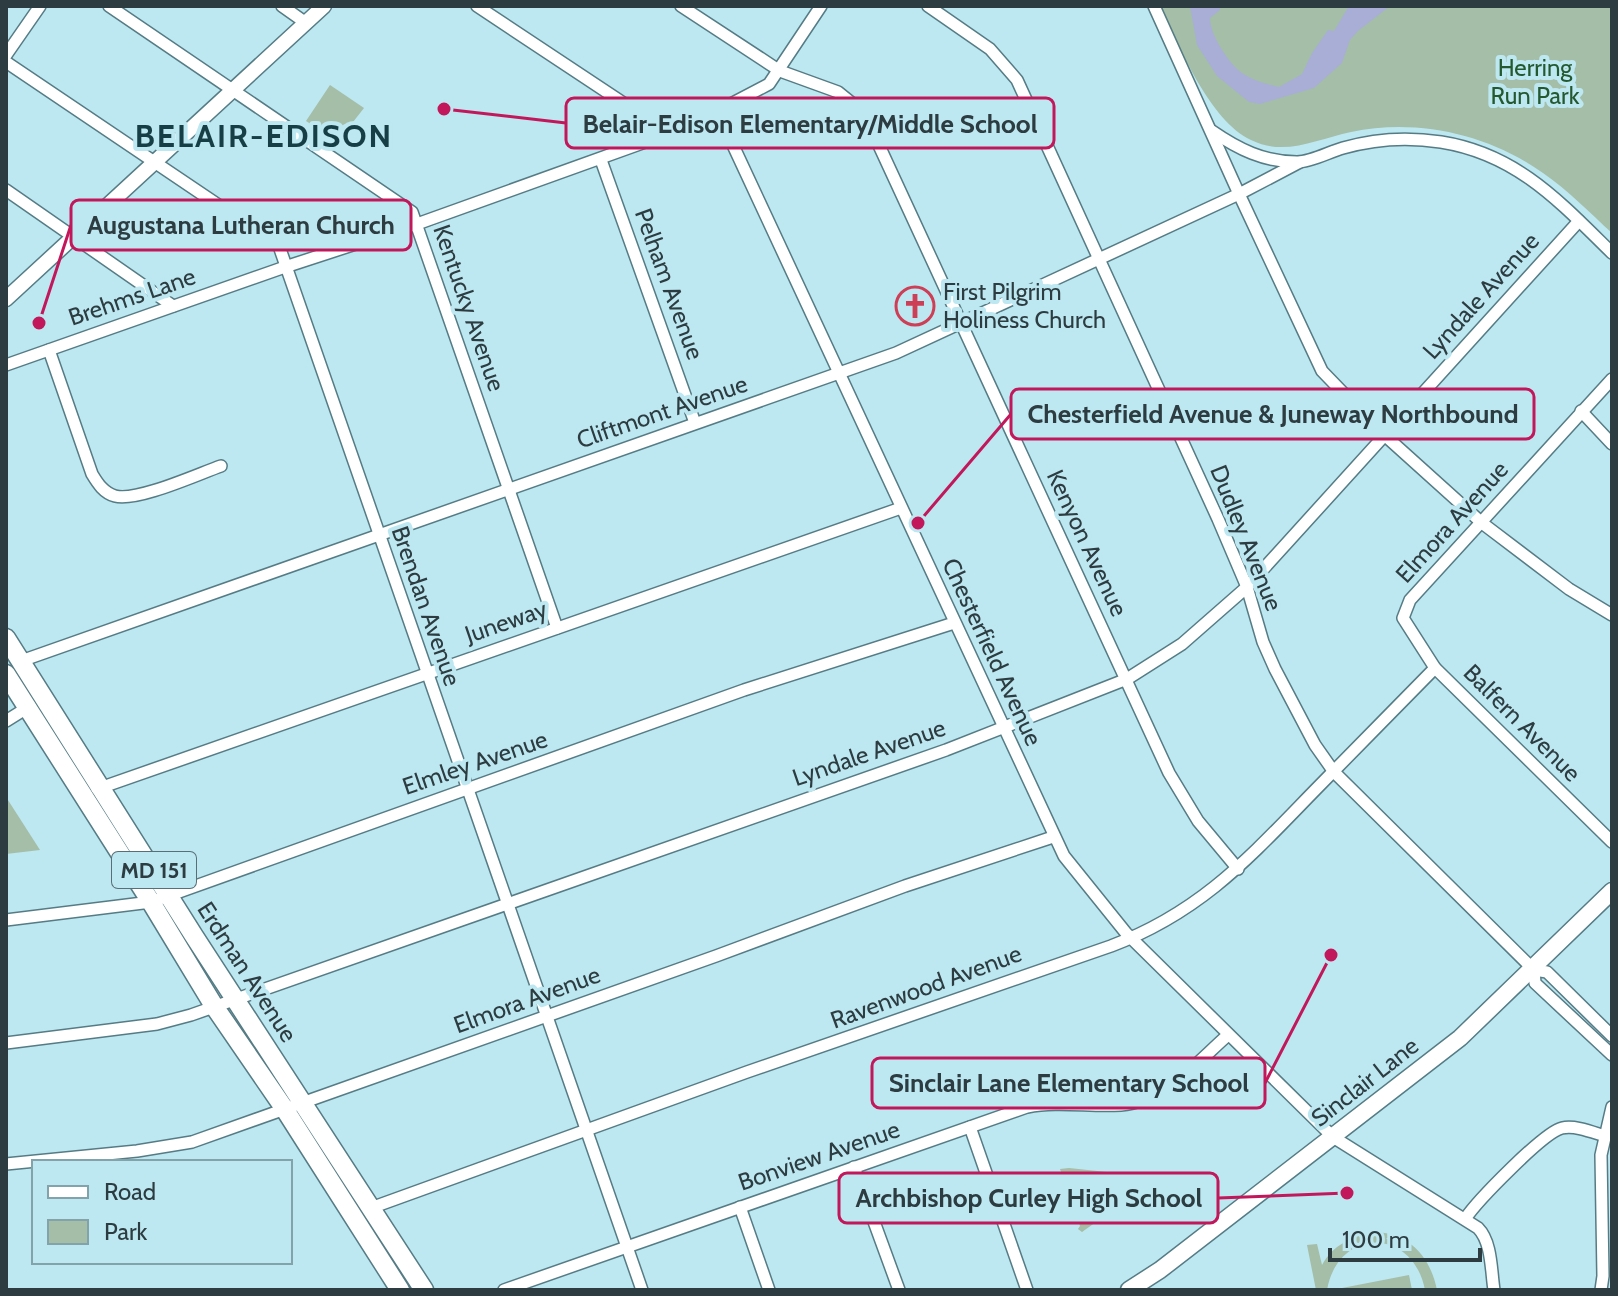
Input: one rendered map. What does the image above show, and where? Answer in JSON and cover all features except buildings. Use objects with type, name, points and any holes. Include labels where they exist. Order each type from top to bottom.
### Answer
[{"type":"main road","name":"Erdman Avenue","points":[[6,638],[235,999],[350,1213],[400,1290]]},
{"type":"main road","name":"Erdman Avenue","points":[[6,674],[214,1006],[369,1208],[424,1290]]},
{"type":"main road","name":"Sinclair Lane","points":[[1129,1290],[1160,1270],[1460,1038],[1534,970],[1612,891]]},
{"type":"street","points":[[6,55],[40,6]]},
{"type":"street","name":"Kentucky Avenue","points":[[109,6],[412,212],[557,628]]},
{"type":"street","points":[[282,6],[306,23]]},
{"type":"street","points":[[6,299],[324,6]]},
{"type":"street","points":[[477,6],[655,124],[662,137]]},
{"type":"street","name":"Kenyon Avenue","points":[[681,6],[780,71],[838,92],[864,113],[1175,785],[1198,821],[1238,869]]},
{"type":"street","name":"Brehms Lane","points":[[6,365],[601,160],[718,113],[763,88],[780,71],[821,6]]},
{"type":"street","name":"Dudley Avenue","points":[[928,6],[990,49],[1011,70],[1247,587],[1263,642],[1275,669],[1315,745],[1334,772],[1534,970]]},
{"type":"street","points":[[1154,6],[1322,371],[1384,435],[1482,523],[1569,589],[1612,615]]},
{"type":"street","name":"Brendan Avenue","points":[[6,62],[279,246],[642,1290]]},
{"type":"street","name":"Chesterfield Avenue","points":[[718,113],[1053,837],[1085,886],[1131,938],[1333,1137],[1465,1219]]},
{"type":"street","points":[[1211,130],[1251,154],[1300,162],[1368,142],[1441,142],[1501,161],[1527,175],[1612,253]]},
{"type":"street","name":"Pelham Avenue","points":[[601,160],[695,423]]},
{"type":"street","name":"Cliftmont Avenue","points":[[21,661],[896,353],[1239,194],[1300,162]]},
{"type":"street","points":[[6,190],[173,306]]},
{"type":"street","name":"Lyndale Avenue","points":[[6,1043],[157,1024],[214,1006],[1003,729],[1127,679],[1182,644],[1247,587],[1579,221]]},
{"type":"street","points":[[49,350],[92,474],[107,492],[119,497],[139,494],[221,466]]},
{"type":"street","name":"Elmora Avenue","points":[[1435,668],[1406,624],[1403,612],[1410,600],[1612,379]]},
{"type":"street","points":[[1581,411],[1612,444]]},
{"type":"street","name":"Juneway","points":[[82,795],[901,508]]},
{"type":"street","name":"Elmley Avenue","points":[[6,920],[151,902],[787,675],[954,623]]},
{"type":"street","name":"Ravenwood Avenue","points":[[350,1213],[1158,927],[1238,869],[1435,668]]},
{"type":"street","name":"Balfern Avenue","points":[[1435,668],[1612,842]]},
{"type":"street","points":[[6,721],[44,697]]},
{"type":"street","name":"Elmora Avenue","points":[[43,1160],[181,1145],[222,1133],[292,1105],[893,890],[1053,837]]},
{"type":"street","points":[[1612,1036],[1547,972],[1534,970],[1535,983],[1612,1055]]},
{"type":"street","name":"Bonview Avenue","points":[[504,1290],[1027,1107],[1047,1103],[1120,1105],[1147,1099],[1183,1076],[1228,1035]]},
{"type":"street","points":[[1601,1290],[1601,1155],[1612,1107]]},
{"type":"street","points":[[1605,1136],[1612,1123]]},
{"type":"street","points":[[970,1127],[1027,1290]]},
{"type":"street","points":[[1494,1290],[1484,1234],[1465,1219],[1502,1178],[1553,1131],[1571,1127],[1605,1136]]},
{"type":"street","name":"Elmora Avenue","points":[[6,1164],[32,1161]]},
{"type":"street","points":[[854,1167],[899,1290]]},
{"type":"street","points":[[740,1207],[769,1290]]},
{"type":"green space","name":"Herring Run Park","points":[[1160,6],[1612,6],[1612,233],[1543,173],[1522,159],[1475,139],[1401,127],[1351,132],[1289,147],[1264,145],[1251,140],[1222,117],[1209,100]]},
{"type":"green space","points":[[330,85],[364,108],[353,122],[322,131],[306,121]]},
{"type":"green space","points":[[6,797],[40,850],[6,854]]},
{"type":"green space","points":[[1060,1169],[1144,1176],[1148,1185],[1082,1232],[1078,1229],[1080,1226]]},
{"type":"green space","points":[[1372,1232],[1397,1236],[1416,1248],[1429,1267],[1437,1290],[1425,1290],[1418,1269],[1406,1255],[1392,1246],[1376,1243],[1360,1246],[1345,1255],[1334,1269],[1327,1290],[1316,1290],[1307,1245],[1317,1244],[1322,1265],[1343,1243]]},
{"type":"green space","points":[[1409,1275],[1412,1290],[1337,1289]]},
{"type":"water","points":[[1190,6],[1220,6],[1220,10],[1210,18],[1216,38],[1228,59],[1246,76],[1279,87],[1302,74],[1312,53],[1328,30],[1334,31],[1349,6],[1390,6],[1358,31],[1350,40],[1342,63],[1314,88],[1260,104],[1249,102],[1217,76],[1197,45]]},
{"type":"place","name":"Belair-Edison Elementary/Middle School","points":[[444,109]]},
{"type":"place","name":"First Pilgrim Holiness Church","points":[[915,306]]},
{"type":"place","name":"Augustana Lutheran Church","points":[[39,323]]},
{"type":"place","name":"Chesterfield Avenue & Juneway Northbound","points":[[918,523]]},
{"type":"place","name":"Sinclair Lane Elementary School","points":[[1331,955]]},
{"type":"place","name":"Archbishop Curley High School","points":[[1347,1193]]},
{"type":"district","name":"BELAIR-EDISON","points":[[264,136]]}]
